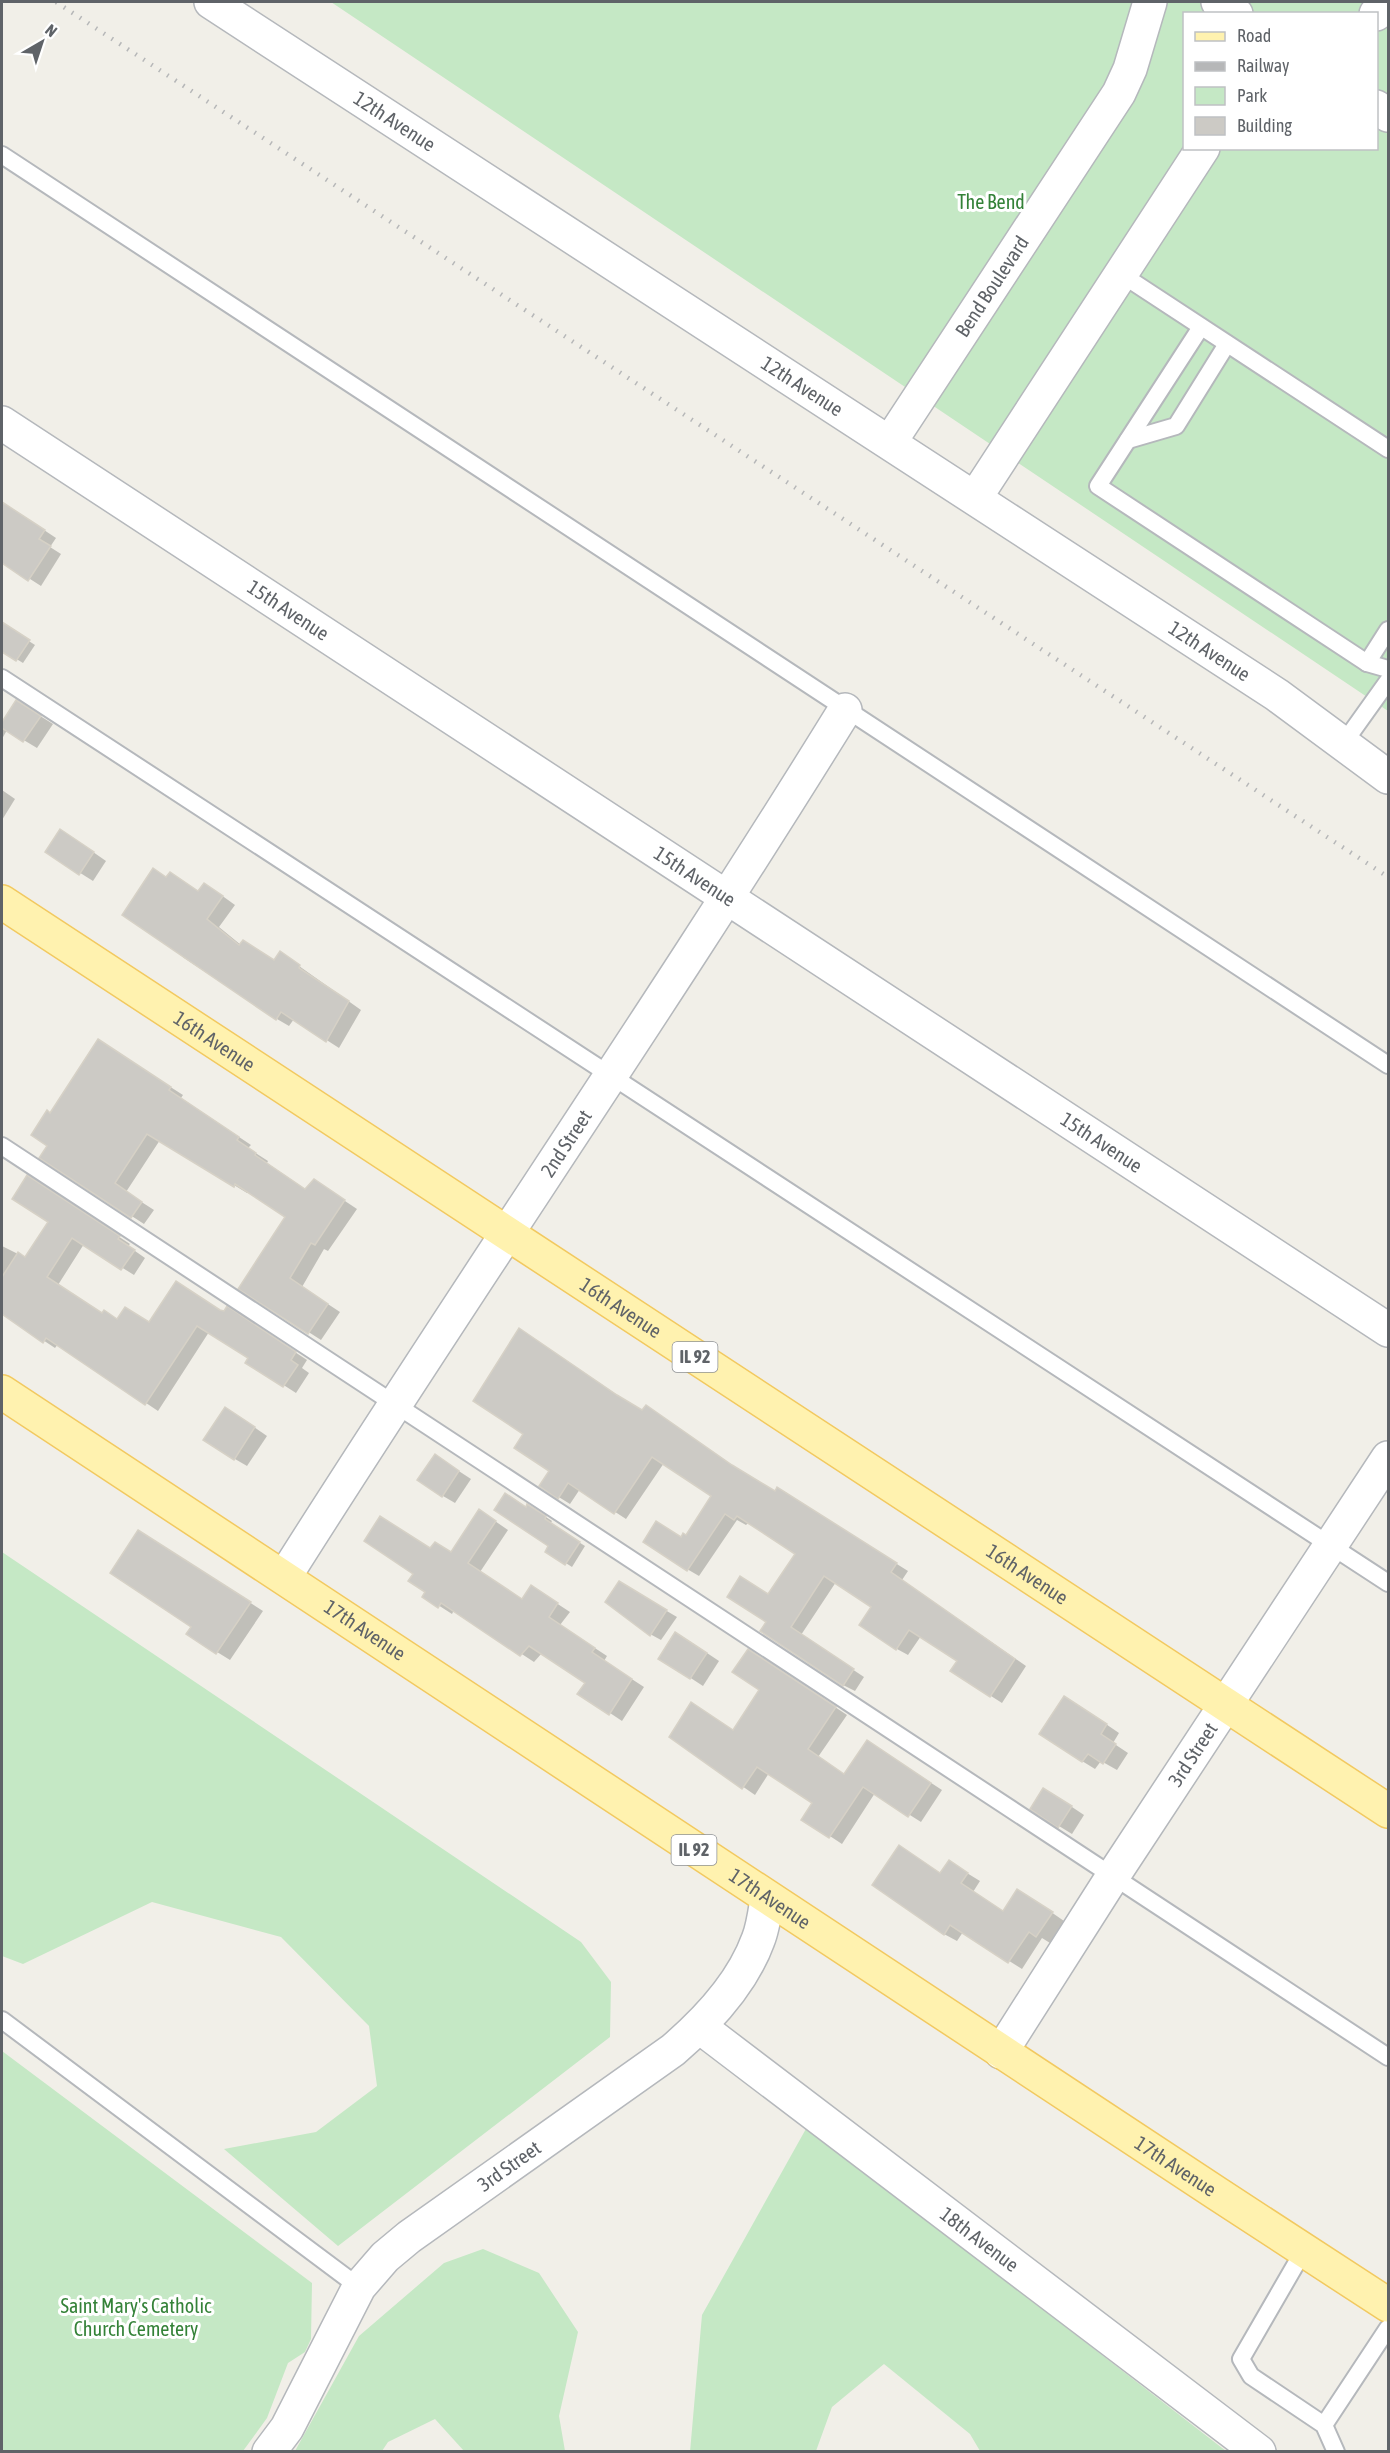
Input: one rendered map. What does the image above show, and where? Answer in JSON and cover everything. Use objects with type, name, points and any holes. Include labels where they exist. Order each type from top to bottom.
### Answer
[{"type":"main road","name":"16th Avenue","points":[[2,902],[1389,1811]]},
{"type":"main road","name":"17th Avenue","points":[[2,1392],[285,1576],[767,1899],[1389,2305]]},
{"type":"street","name":"12th Avenue","points":[[211,2],[1276,695],[1389,777]]},
{"type":"street","name":"Bend Boulevard","points":[[890,442],[1119,93],[1131,69],[1150,2]]},
{"type":"street","points":[[1218,2],[1233,12]]},
{"type":"street","points":[[975,498],[1202,150]]},
{"type":"street","name":"15th Avenue","points":[[2,423],[1389,1330]]},
{"type":"street","name":"2nd Street","points":[[285,1576],[393,1405],[729,898],[845,711]]},
{"type":"street","name":"3rd Street","points":[[1001,2052],[1113,1876],[1389,1458]]},
{"type":"street","name":"3rd Street","points":[[269,2451],[287,2428],[360,2287],[385,2257],[409,2237],[663,2057],[700,2027],[746,1966],[759,1939],[767,1899]]},
{"type":"street","name":"18th Avenue","points":[[700,2027],[1259,2451]]},
{"type":"lane","points":[[2,155],[845,711],[1389,1065]]},
{"type":"lane","points":[[1120,274],[1389,449]]},
{"type":"lane","points":[[1201,327],[1098,486],[1367,663],[1389,669]]},
{"type":"lane","points":[[1128,440],[1176,426],[1227,344]]},
{"type":"lane","points":[[1367,663],[1389,630]]},
{"type":"lane","points":[[2,678],[1389,1583]]},
{"type":"lane","points":[[1343,744],[1389,681]]},
{"type":"lane","points":[[2,1146],[393,1405],[1389,2057]]},
{"type":"lane","points":[[2,2019],[360,2287]]},
{"type":"lane","points":[[1304,2250],[1242,2359],[1251,2376],[1324,2425],[1336,2451]]},
{"type":"lane","points":[[1324,2425],[1389,2328]]},
{"type":"green space","name":"The Bend","points":[[331,2],[1388,2],[1388,711]]},
{"type":"green space","points":[[2,1552],[581,1942],[611,1982],[610,2037],[338,2246],[224,2149],[316,2132],[377,2086],[369,2026],[281,1937],[152,1902],[23,1964],[2,1956]]},
{"type":"green space","name":"Saint Mary's Catholic Church Cemetery","points":[[2,2051],[312,2283],[311,2339],[305,2352],[288,2363],[267,2418],[243,2451],[2,2451]]},
{"type":"green space","points":[[807,2127],[1226,2451],[980,2451],[970,2434],[884,2364],[832,2407],[816,2451],[690,2452],[702,2315]]},
{"type":"green space","points":[[483,2249],[539,2273],[578,2332],[559,2416],[565,2451],[464,2451],[435,2419],[388,2442],[382,2451],[295,2451],[359,2336],[444,2263]]},
{"type":"building","points":[[2,502],[45,530],[39,539],[51,546],[28,581],[2,563]]},
{"type":"building","points":[[2,622],[30,640],[16,661],[2,652]]},
{"type":"building","points":[[16,700],[41,716],[23,742],[2,728],[2,722]]},
{"type":"building","points":[[60,829],[94,852],[79,875],[45,852]]},
{"type":"building","points":[[153,868],[166,877],[170,872],[198,891],[204,883],[223,896],[207,919],[239,945],[243,940],[274,960],[280,951],[300,965],[299,968],[349,1001],[326,1042],[281,1012],[276,1020],[122,915]]},
{"type":"building","points":[[98,1039],[171,1087],[169,1090],[239,1137],[237,1140],[256,1153],[255,1155],[305,1189],[314,1179],[345,1200],[315,1245],[311,1243],[290,1278],[328,1304],[308,1334],[238,1289],[285,1217],[235,1184],[234,1187],[147,1134],[115,1183],[142,1202],[131,1218],[39,1158],[47,1146],[31,1135],[47,1110],[50,1113]]},
{"type":"building","points":[[27,1175],[120,1236],[118,1239],[135,1250],[121,1270],[72,1238],[47,1277],[102,1313],[104,1310],[117,1319],[125,1307],[149,1322],[176,1281],[220,1310],[224,1311],[227,1306],[296,1352],[291,1360],[298,1365],[283,1387],[245,1363],[248,1358],[197,1326],[145,1405],[46,1338],[43,1343],[2,1314],[2,1277],[18,1252],[25,1257],[48,1222],[12,1199]]},
{"type":"building","points":[[519,1328],[617,1395],[642,1410],[646,1405],[732,1465],[775,1491],[777,1487],[897,1563],[891,1572],[1015,1659],[990,1697],[950,1671],[957,1661],[909,1630],[896,1650],[859,1625],[871,1607],[824,1576],[791,1627],[854,1669],[843,1686],[760,1631],[766,1622],[727,1597],[740,1576],[768,1594],[795,1554],[737,1516],[734,1520],[725,1514],[687,1571],[643,1542],[656,1521],[681,1537],[683,1533],[686,1535],[711,1496],[652,1457],[614,1514],[568,1483],[558,1499],[539,1486],[549,1471],[514,1448],[523,1434],[473,1401]]},
{"type":"building","points":[[225,1407],[255,1427],[234,1460],[203,1440]]},
{"type":"building","points":[[435,1454],[459,1471],[442,1497],[417,1480]]},
{"type":"building","points":[[505,1493],[526,1507],[527,1504],[546,1516],[545,1519],[580,1542],[565,1565],[545,1552],[548,1546],[494,1510]]},
{"type":"building","points":[[479,1509],[496,1521],[468,1563],[522,1599],[531,1585],[558,1603],[549,1617],[595,1648],[592,1652],[632,1679],[609,1715],[577,1694],[585,1683],[529,1646],[520,1656],[441,1603],[438,1608],[422,1597],[425,1592],[408,1581],[413,1574],[364,1541],[380,1516],[430,1548],[435,1542],[451,1552]]},
{"type":"building","points":[[138,1530],[251,1602],[216,1654],[186,1634],[191,1627],[110,1573]]},
{"type":"building","points":[[619,1581],[667,1610],[650,1636],[605,1602]]},
{"type":"building","points":[[675,1632],[707,1653],[690,1679],[658,1659]]},
{"type":"building","points":[[748,1649],[836,1707],[808,1749],[844,1774],[867,1740],[931,1783],[908,1817],[863,1787],[829,1838],[801,1820],[812,1803],[757,1767],[742,1789],[669,1737],[691,1702],[733,1730],[759,1690],[732,1672]]},
{"type":"building","points":[[1064,1696],[1107,1724],[1101,1734],[1116,1744],[1103,1764],[1088,1754],[1082,1762],[1039,1734]]},
{"type":"building","points":[[1043,1788],[1072,1806],[1058,1828],[1030,1809]]},
{"type":"building","points":[[899,1845],[940,1873],[949,1860],[968,1873],[961,1883],[1003,1911],[1017,1889],[1053,1912],[1036,1937],[1029,1932],[1008,1963],[950,1925],[944,1935],[872,1885]]},
{"type":"railway","points":[[56,2],[1388,877]]}]
